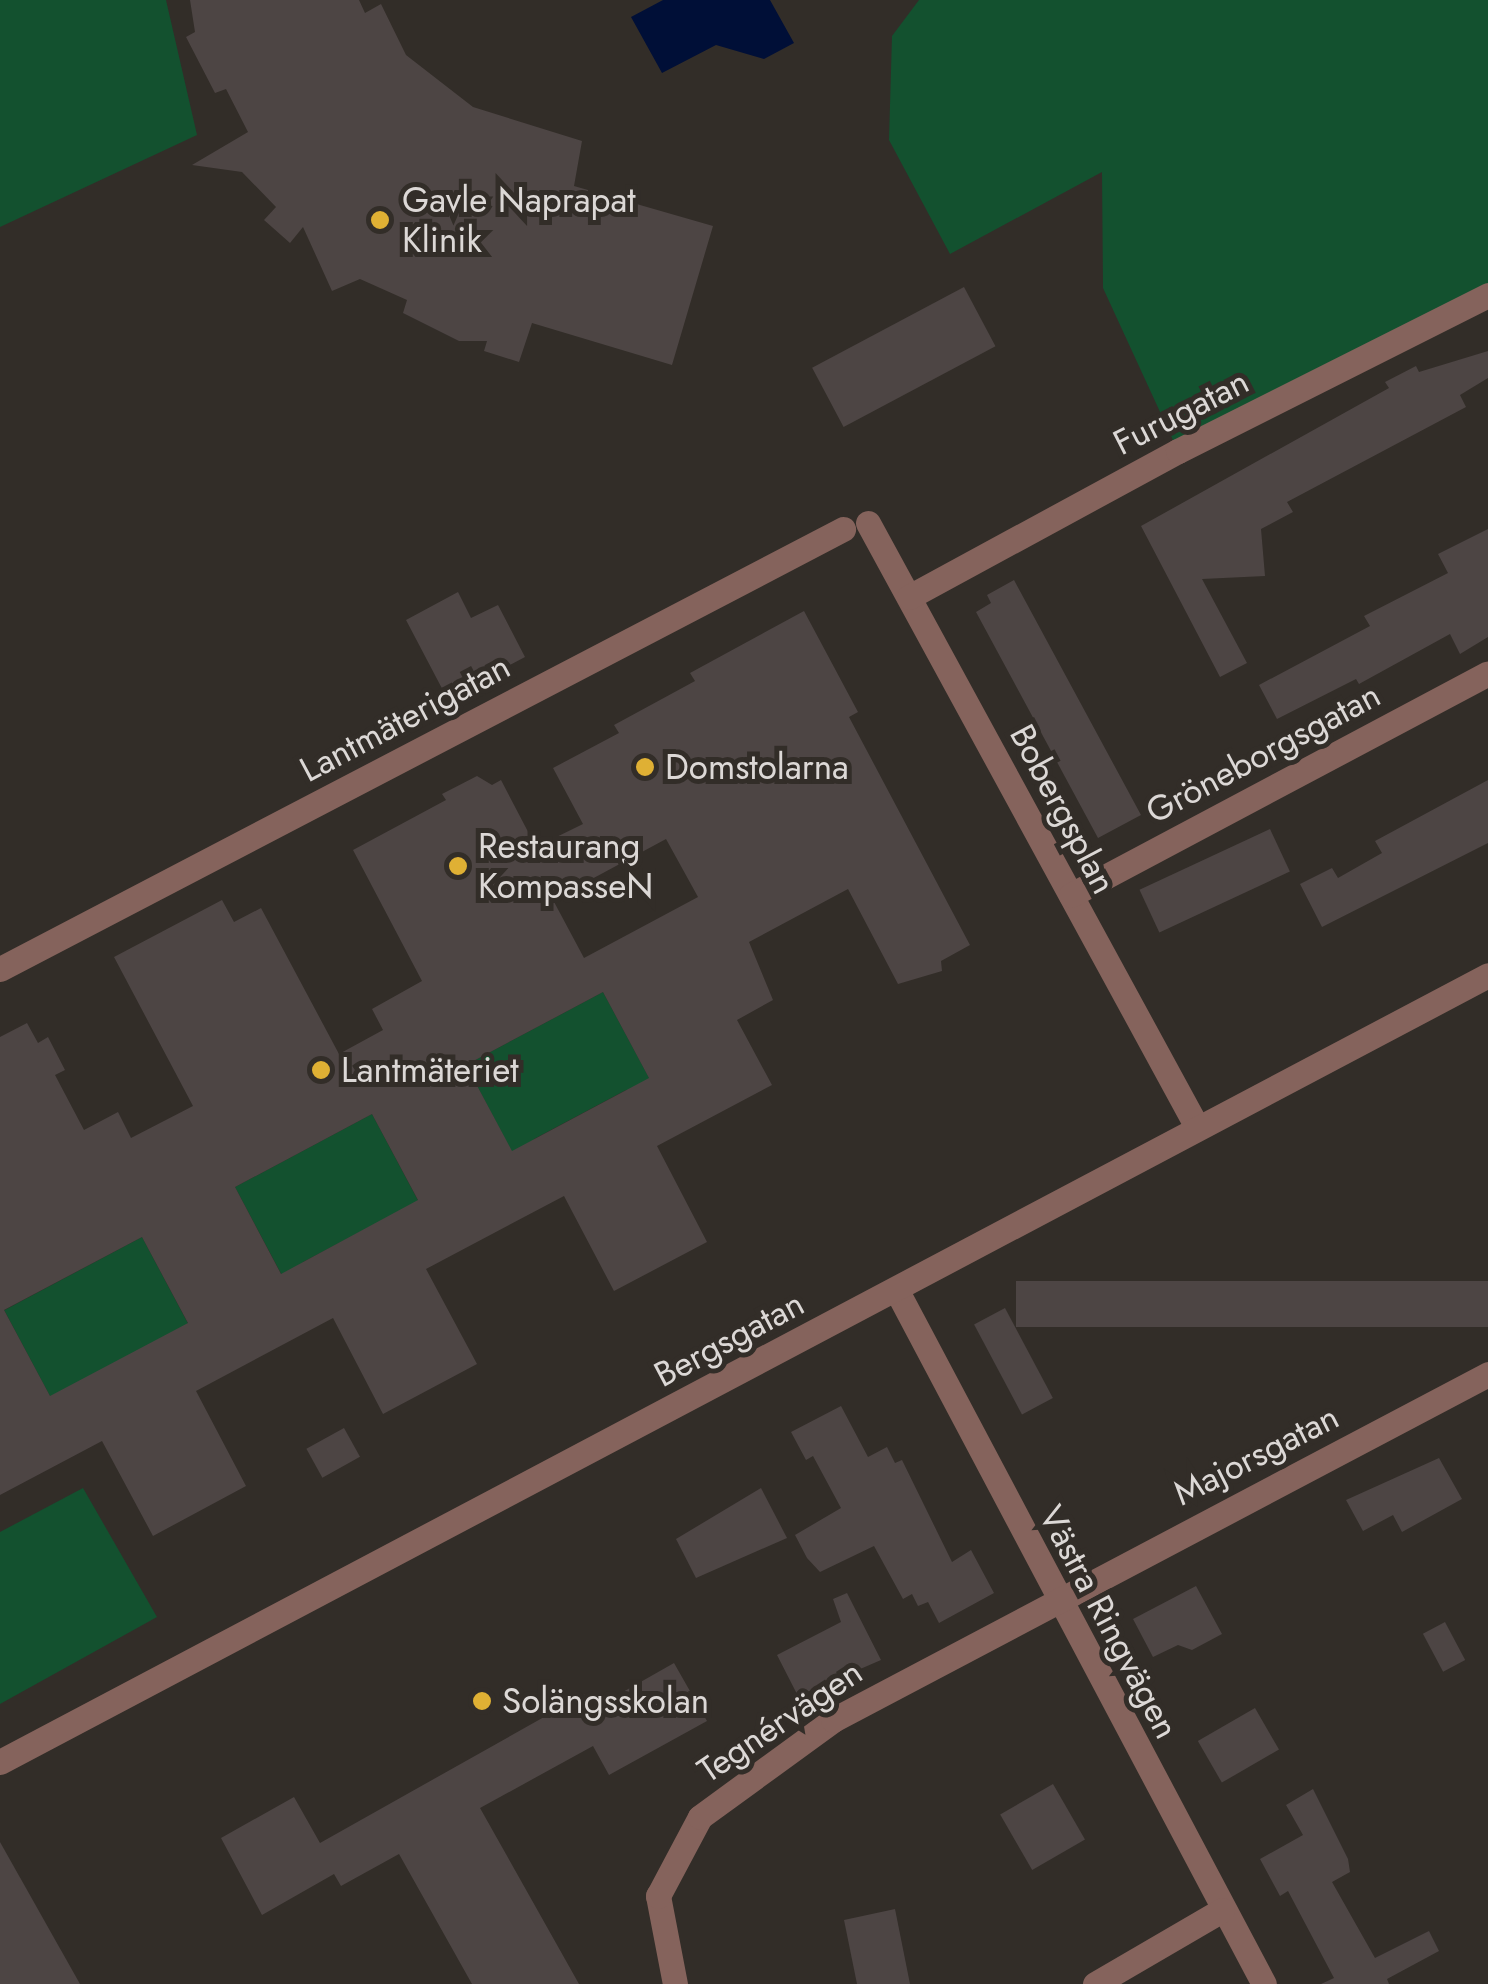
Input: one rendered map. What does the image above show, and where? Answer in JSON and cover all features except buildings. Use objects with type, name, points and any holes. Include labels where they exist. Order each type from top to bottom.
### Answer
[{"type":"street","name":"Furugatan","points":[[909,597],[1178,451],[1488,295]]},
{"type":"street","name":"Bobergsplan","points":[[868,522],[1197,1126]]},
{"type":"street","name":"Lantmäterigatan","points":[[0,969],[843,529]]},
{"type":"street","name":"Gröneborgsgatan","points":[[1071,895],[1488,673]]},
{"type":"street","name":"Bergsgatan","points":[[0,1762],[1488,975]]},
{"type":"street","name":"Västra Ringvägen","points":[[896,1291],[1264,1984]]},
{"type":"street","name":"Majorsgatan","points":[[1056,1598],[1488,1374]]},
{"type":"street","name":"Tegnérvägen","points":[[675,1984],[658,1896],[700,1817],[833,1720],[1056,1598]]},
{"type":"street","points":[[1095,1984],[1222,1910]]},
{"type":"green space","points":[[0,0],[166,0],[197,135],[0,227]]},
{"type":"green space","points":[[919,0],[1488,0],[1488,290],[1178,451],[1103,288],[1102,172],[950,254],[889,140],[892,36]]},
{"type":"green space","points":[[603,992],[661,1100],[626,1090],[534,1139],[523,1173],[466,1065]]},
{"type":"green space","points":[[372,1114],[430,1223],[396,1213],[303,1262],[293,1296],[235,1187]]},
{"type":"green space","points":[[142,1237],[200,1346],[62,1419],[4,1310]]},
{"type":"green space","points":[[83,1488],[157,1617],[0,1704],[0,1532]]},
{"type":"water","points":[[663,0],[770,0],[794,43],[764,59],[716,45],[662,73],[631,17]]},
{"type":"place","name":"Gavle Naprapat Klinik","points":[[380,220]]},
{"type":"place","name":"Domstolarna","points":[[645,767]]},
{"type":"place","name":"Restaurang KompasseN","points":[[458,866]]},
{"type":"place","name":"Lantmäteriet","points":[[321,1070]]},
{"type":"place","name":"Solängsskolan","points":[[482,1701]]}]
